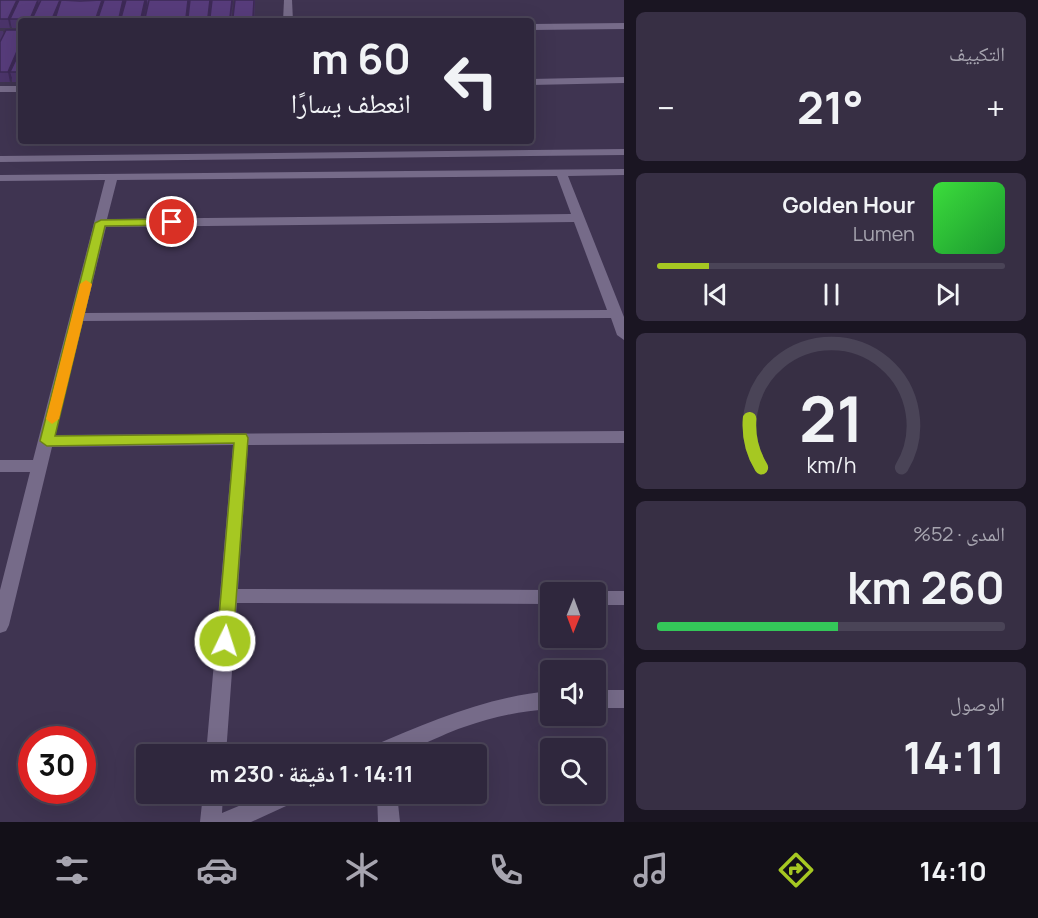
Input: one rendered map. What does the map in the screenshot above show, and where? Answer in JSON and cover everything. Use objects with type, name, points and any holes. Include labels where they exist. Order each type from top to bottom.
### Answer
[{"type":"street","points":[[288,0],[288,18]]},
{"type":"street","points":[[534,27],[624,26]]},
{"type":"street","points":[[534,82],[624,80]]},
{"type":"street","points":[[0,89],[18,89]]},
{"type":"street","points":[[0,159],[624,152]]},
{"type":"street","points":[[251,156],[251,175]]},
{"type":"street","points":[[561,172],[624,335]]},
{"type":"street","points":[[0,178],[624,172]]},
{"type":"street","points":[[0,624],[112,177]]},
{"type":"street","points":[[101,223],[579,218]]},
{"type":"street","points":[[78,317],[616,314]]},
{"type":"street","points":[[47,441],[624,436]]},
{"type":"street","points":[[217,744],[241,438]]},
{"type":"street","points":[[0,466],[40,466]]},
{"type":"street","points":[[228,596],[540,597]]},
{"type":"street","points":[[606,598],[624,598]]},
{"type":"street","points":[[606,699],[624,699]]},
{"type":"street","points":[[403,744],[482,711],[540,701]]},
{"type":"street","points":[[211,822],[212,804]]},
{"type":"street","points":[[227,822],[268,804]]},
{"type":"street","points":[[388,804],[389,822]]},
{"type":"building","points":[[0,0],[17,0],[8,19],[0,19]]},
{"type":"building","points":[[19,0],[38,0],[30,18],[10,19]]},
{"type":"building","points":[[41,0],[60,0],[52,18],[32,18]]},
{"type":"building","points":[[61,0],[102,0],[96,18],[55,18]]},
{"type":"building","points":[[104,0],[123,0],[119,18],[98,18]]},
{"type":"building","points":[[126,0],[145,0],[141,18],[121,18]]},
{"type":"building","points":[[149,0],[188,0],[186,18],[145,18]]},
{"type":"building","points":[[190,0],[210,0],[208,17],[188,17]]},
{"type":"building","points":[[212,0],[232,0],[230,17],[210,17]]},
{"type":"building","points":[[235,0],[254,0],[253,17],[233,17]]},
{"type":"building","points":[[6,30],[18,30],[18,49],[8,72],[0,72],[0,42]]},
{"type":"building","points":[[18,55],[18,72],[10,72]]},
{"type":"slow traffic","points":[[52,419],[86,284]]},
{"type":"route","points":[[172,222],[101,223],[47,441],[241,438],[225,641]]}]
